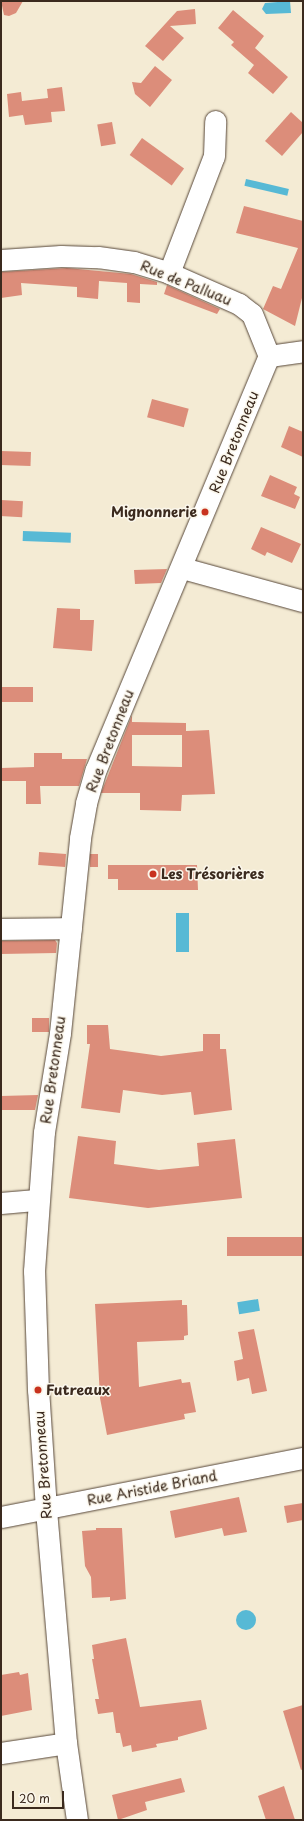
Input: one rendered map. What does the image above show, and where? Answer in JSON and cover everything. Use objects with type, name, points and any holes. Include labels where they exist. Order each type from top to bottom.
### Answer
[{"type":"street","points":[[169,273],[214,156],[214,121]]},
{"type":"street","name":"Rue de Palluau","points":[[1,260],[62,256],[98,257],[134,262],[169,273],[239,304],[252,314],[270,356]]},
{"type":"street","points":[[270,356],[303,351]]},
{"type":"street","name":"Rue Bretonneau","points":[[77,1820],[66,1743],[46,1509],[38,1390],[34,1271],[44,1132],[60,1033],[72,928],[80,838],[86,803],[96,769],[182,568],[270,356]]},
{"type":"street","points":[[182,568],[303,601]]},
{"type":"street","points":[[1,929],[72,928]]},
{"type":"street","points":[[1,1203],[38,1200]]},
{"type":"street","name":"Rue Aristide Briand","points":[[1,1518],[303,1458]]},
{"type":"street","points":[[1,1753],[66,1743]]},
{"type":"water","points":[[290,1],[291,13],[266,14],[262,9],[265,3]]},
{"type":"water","points":[[246,179],[289,189],[287,196],[244,186]]},
{"type":"water","points":[[23,531],[71,533],[71,543],[23,541]]},
{"type":"water","points":[[176,913],[189,913],[189,952],[176,952]]},
{"type":"water","points":[[258,1299],[260,1311],[239,1314],[237,1302]]},
{"type":"water","points":[[246,1610],[253,1613],[256,1620],[253,1627],[246,1630],[239,1627],[236,1620],[239,1613]]},
{"type":"building","points":[[1,1],[23,1],[16,13],[9,16],[4,15]]},
{"type":"building","points":[[195,9],[196,24],[170,26],[184,38],[163,61],[145,46],[177,11]]},
{"type":"building","points":[[233,10],[264,36],[255,48],[288,77],[273,94],[248,73],[254,65],[231,45],[234,42],[218,28]]},
{"type":"building","points":[[155,66],[172,80],[150,107],[135,94],[132,82],[141,83]]},
{"type":"building","points":[[62,87],[65,111],[51,112],[52,122],[25,125],[23,115],[9,117],[7,94],[21,92],[22,101],[48,98],[47,89]]},
{"type":"building","points":[[291,112],[303,123],[303,132],[282,156],[265,141]]},
{"type":"building","points":[[112,122],[116,144],[101,146],[97,125]]},
{"type":"building","points":[[142,138],[184,169],[172,186],[130,155]]},
{"type":"building","points":[[244,206],[303,221],[303,294],[295,326],[263,309],[273,286],[281,289],[298,248],[236,233]]},
{"type":"building","points":[[67,268],[131,274],[157,282],[157,285],[140,284],[140,303],[127,302],[127,283],[99,281],[98,299],[77,297],[77,287],[21,283],[22,295],[1,298],[1,272]]},
{"type":"building","points":[[167,285],[220,309],[217,314],[164,294]]},
{"type":"building","points":[[152,399],[189,409],[184,427],[147,417]]},
{"type":"building","points":[[289,426],[303,432],[303,457],[281,447]]},
{"type":"building","points":[[1,451],[31,452],[30,466],[1,465]]},
{"type":"building","points":[[270,475],[297,487],[294,494],[300,497],[295,509],[261,496]]},
{"type":"building","points":[[1,500],[23,501],[22,517],[1,516]]},
{"type":"building","points":[[261,527],[301,544],[292,563],[267,552],[265,556],[251,549]]},
{"type":"building","points":[[167,569],[161,583],[135,584],[134,570]]},
{"type":"building","points":[[57,608],[80,609],[80,620],[94,620],[92,651],[53,648]]},
{"type":"building","points":[[1,687],[33,687],[33,702],[1,702]]},
{"type":"building","points":[[132,715],[132,722],[186,723],[186,731],[209,730],[215,794],[182,795],[181,811],[140,810],[140,793],[101,793]],"holes":[[[132,735],[182,735],[182,767],[132,766]]]},
{"type":"building","points":[[34,753],[62,753],[62,759],[87,759],[79,786],[40,786],[41,804],[26,804],[26,781],[1,781],[1,768],[34,767]]},
{"type":"building","points":[[39,852],[66,854],[65,867],[38,865]]},
{"type":"building","points":[[90,854],[98,854],[98,867],[90,867]]},
{"type":"building","name":"Les Trésorières","points":[[108,865],[197,865],[198,890],[118,890],[118,879],[108,879]]},
{"type":"building","points":[[55,940],[57,943],[56,953],[1,954],[1,941]]},
{"type":"building","points":[[32,1018],[49,1018],[49,1032],[32,1032]]},
{"type":"building","points":[[87,1025],[108,1025],[110,1049],[161,1056],[203,1051],[203,1034],[220,1034],[220,1049],[226,1049],[232,1110],[194,1115],[191,1092],[162,1095],[123,1090],[120,1113],[81,1108],[90,1044],[87,1044]]},
{"type":"building","points":[[38,1095],[35,1110],[1,1110],[1,1096]]},
{"type":"building","points":[[78,1136],[116,1141],[114,1164],[159,1170],[199,1166],[197,1143],[235,1139],[242,1198],[148,1208],[69,1198]]},
{"type":"building","points":[[227,1237],[303,1237],[303,1256],[227,1256]]},
{"type":"building","points":[[182,1300],[182,1305],[187,1305],[188,1335],[184,1336],[184,1340],[137,1342],[139,1387],[181,1379],[182,1383],[190,1382],[196,1412],[184,1414],[185,1419],[107,1435],[100,1398],[95,1304]]},
{"type":"building","points":[[254,1329],[267,1391],[252,1394],[249,1378],[237,1381],[234,1361],[243,1359],[238,1332]]},
{"type":"building","points":[[239,1497],[247,1532],[224,1536],[222,1528],[175,1538],[170,1511]]},
{"type":"building","points":[[303,1503],[303,1520],[287,1523],[284,1506]]},
{"type":"building","points":[[96,1528],[122,1528],[126,1599],[110,1601],[110,1597],[92,1598],[91,1577],[85,1566],[82,1531],[96,1530]]},
{"type":"building","points":[[126,1638],[140,1707],[201,1700],[207,1729],[178,1737],[178,1740],[156,1744],[157,1747],[132,1752],[131,1745],[123,1747],[120,1733],[116,1733],[113,1712],[98,1714],[95,1699],[99,1699],[92,1659],[94,1659],[92,1645]]},
{"type":"building","points":[[19,1672],[20,1675],[28,1673],[32,1710],[1,1716],[1,1675]]},
{"type":"building","points":[[303,1705],[303,1769],[301,1770],[283,1711]]},
{"type":"building","points":[[181,1778],[185,1792],[145,1802],[147,1810],[118,1820],[112,1795]]},
{"type":"building","points":[[284,1786],[295,1820],[266,1820],[258,1796]]},
{"type":"place","name":"Mignonnerie","points":[[205,512]]},
{"type":"place","name":"Les Trésorières","points":[[153,874]]},
{"type":"place","name":"Futreaux","points":[[38,1390]]}]
